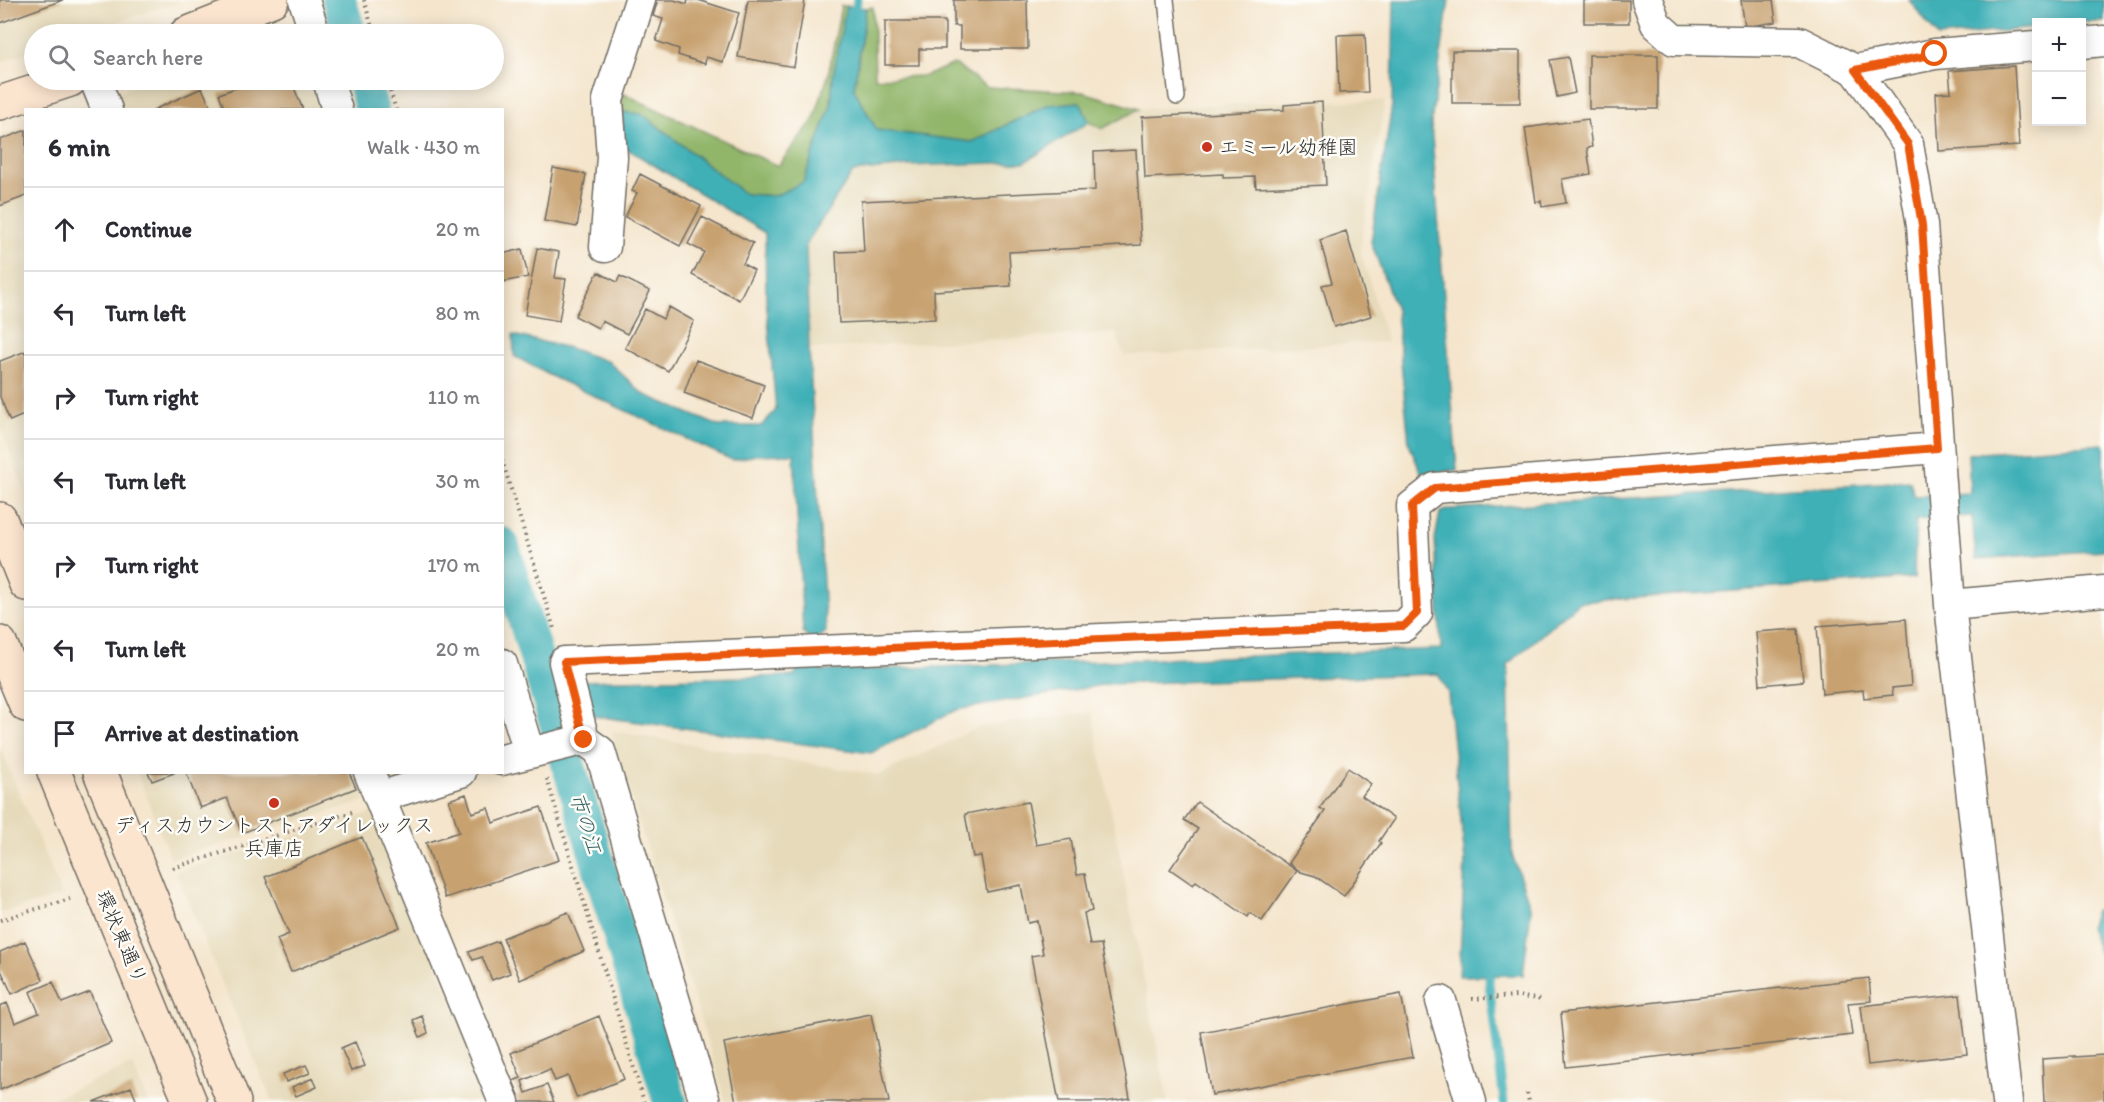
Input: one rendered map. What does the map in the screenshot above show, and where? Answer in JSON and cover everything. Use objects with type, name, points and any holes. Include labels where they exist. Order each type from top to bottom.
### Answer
[{"type":"main road","points":[[211,24],[272,0]]},
{"type":"main road","points":[[0,103],[40,90]]},
{"type":"main road","points":[[0,519],[24,579]]},
{"type":"main road","points":[[0,643],[24,700]]},
{"type":"main road","name":"環状東通り","points":[[55,774],[190,1102]]},
{"type":"main road","name":"環状東通り","points":[[101,774],[234,1102]]},
{"type":"street","points":[[304,0],[312,24]]},
{"type":"street","points":[[605,247],[612,157],[609,100],[640,0]]},
{"type":"street","points":[[1647,0],[1656,24],[1674,39],[1798,42],[1855,70],[1908,144],[1922,225],[1950,604],[2007,1102]]},
{"type":"street","points":[[2086,42],[2104,41]]},
{"type":"street","points":[[1855,70],[1935,54],[2032,46]]},
{"type":"street","points":[[99,90],[106,108]]},
{"type":"street","points":[[331,90],[336,108]]},
{"type":"street","points":[[581,740],[564,662],[1404,626],[1417,613],[1412,506],[1435,488],[1937,448]]},
{"type":"street","points":[[1950,604],[2104,591]]},
{"type":"street","points":[[504,673],[523,754],[581,740],[600,751],[705,1102]]},
{"type":"street","points":[[448,774],[374,785],[504,1102]]},
{"type":"street","points":[[1453,1000],[1471,1102]]},
{"type":"lane","points":[[1166,0],[1177,97]]},
{"type":"path","points":[[364,0],[371,24]]},
{"type":"path","points":[[390,90],[395,108]]},
{"type":"path","points":[[504,467],[564,662]]},
{"type":"path","points":[[523,754],[644,1102]]},
{"type":"path","points":[[167,870],[371,807],[374,785]]},
{"type":"path","points":[[0,920],[74,898]]},
{"type":"path","points":[[1453,1000],[1516,996],[1543,1000]]},
{"type":"path","points":[[1527,1093],[1529,1102]]},
{"type":"shaded area","points":[[0,0],[183,0],[111,24],[24,24],[24,54],[0,62]]},
{"type":"shaded area","points":[[123,90],[321,90],[328,108],[118,108],[112,94]]},
{"type":"shaded area","points":[[1385,101],[1360,249],[1387,342],[1124,356],[1116,333],[809,349],[806,244],[853,172],[907,166],[1025,162],[1089,122],[1102,129],[1139,109],[1280,102]]},
{"type":"shaded area","points":[[24,127],[24,488],[0,426],[0,137]]},
{"type":"shaded area","points":[[1092,712],[1168,1102],[726,1102],[611,731],[879,775],[979,727]]},
{"type":"shaded area","points":[[0,747],[62,896],[0,913]]},
{"type":"shaded area","points":[[137,774],[354,774],[366,801],[171,859]]},
{"type":"shaded area","points":[[374,812],[493,1102],[272,1102],[176,872]]},
{"type":"shaded area","points":[[132,1065],[148,1102],[44,1102]]},
{"type":"green space","points":[[841,6],[846,6],[833,76],[831,105],[803,183],[775,196],[745,194],[642,114],[622,112],[622,93],[778,166],[814,119],[828,76]]},
{"type":"green space","points":[[873,7],[875,78],[925,76],[954,64],[987,87],[1083,92],[1139,109],[1102,129],[1089,122],[1080,102],[1047,105],[972,142],[877,130],[854,89],[866,8]]},
{"type":"water","points":[[1394,0],[1449,0],[1431,123],[1457,470],[1421,474],[1409,443],[1396,310],[1371,242],[1392,105]]},
{"type":"water","points":[[1909,0],[2104,0],[2104,22],[2086,22],[2086,18],[2032,18],[2032,28],[1938,37]]},
{"type":"water","points":[[846,6],[866,8],[854,89],[877,130],[972,142],[1047,105],[1080,102],[1089,122],[1025,162],[907,166],[853,172],[806,244],[809,349],[826,632],[814,642],[803,632],[794,454],[756,455],[732,460],[553,377],[514,356],[513,335],[569,348],[609,362],[643,394],[719,426],[761,426],[776,410],[766,298],[765,233],[624,147],[622,112],[642,114],[745,194],[775,196],[803,182],[831,105],[833,76]]},
{"type":"water","points":[[2104,444],[2104,550],[1976,559],[1972,516],[1916,520],[1914,578],[1579,602],[1508,664],[1512,854],[1531,909],[1523,975],[1459,976],[1465,861],[1448,693],[1438,674],[1108,684],[956,710],[871,753],[594,716],[579,681],[794,676],[801,663],[809,671],[817,664],[821,671],[1441,649],[1435,539],[1440,512],[1451,509],[1910,481],[1914,496],[1970,493],[1968,454]]},
{"type":"water","points":[[2104,910],[2104,956],[2101,956],[2089,927],[2095,911]]},
{"type":"building","points":[[0,0],[63,0],[0,23]]},
{"type":"building","points":[[649,0],[674,0],[687,4],[688,0],[698,0],[739,13],[723,62],[706,57],[705,64],[678,55],[679,49],[656,41],[663,19],[653,16],[657,3]]},
{"type":"building","points":[[748,0],[805,0],[794,67],[738,57]]},
{"type":"building","points":[[954,0],[1027,0],[1028,49],[960,49],[960,26],[954,26]]},
{"type":"building","points":[[1584,0],[1629,0],[1629,23],[1584,23]]},
{"type":"building","points":[[1741,0],[1773,0],[1776,22],[1745,27]]},
{"type":"building","points":[[885,21],[945,21],[945,49],[919,49],[919,65],[885,65]]},
{"type":"building","points":[[1365,34],[1368,92],[1339,93],[1337,35]]},
{"type":"building","points":[[1452,51],[1520,51],[1520,103],[1452,103]]},
{"type":"building","points":[[1589,55],[1658,55],[1658,109],[1589,109]]},
{"type":"building","points":[[1568,57],[1575,93],[1557,97],[1550,60]]},
{"type":"building","points":[[2014,66],[2019,146],[1939,151],[1936,93],[1951,92],[1949,71]]},
{"type":"building","points":[[198,90],[203,90],[211,108],[157,108]]},
{"type":"building","points":[[230,90],[295,90],[302,108],[224,108],[219,94]]},
{"type":"building","points":[[1322,102],[1326,185],[1256,188],[1255,177],[1223,178],[1223,174],[1145,178],[1142,117],[1284,110],[1284,105]]},
{"type":"building","points":[[1588,119],[1592,147],[1587,148],[1591,174],[1562,179],[1566,203],[1542,207],[1541,201],[1536,202],[1525,128]]},
{"type":"building","points":[[24,131],[24,197],[0,206],[0,140]]},
{"type":"building","points":[[1136,150],[1141,245],[1009,252],[1011,286],[934,291],[935,319],[839,323],[836,252],[864,251],[861,201],[1095,190],[1094,152]]},
{"type":"building","points":[[553,168],[586,174],[577,227],[544,221]]},
{"type":"building","points":[[640,174],[701,206],[680,246],[625,217],[637,193],[632,191]]},
{"type":"building","points":[[702,217],[753,243],[743,264],[754,270],[739,300],[692,275],[704,252],[688,244]]},
{"type":"building","points":[[1346,231],[1371,316],[1334,327],[1322,285],[1332,283],[1320,240]]},
{"type":"building","points":[[537,248],[559,252],[555,278],[566,279],[559,321],[525,315]]},
{"type":"building","points":[[522,249],[528,277],[504,282],[504,254]]},
{"type":"building","points":[[598,272],[617,282],[620,276],[650,291],[627,334],[602,321],[598,328],[575,316]]},
{"type":"building","points":[[669,307],[694,321],[668,371],[625,348],[645,309],[663,319]]},
{"type":"building","points":[[24,352],[24,415],[10,421],[0,397],[0,361]]},
{"type":"building","points":[[696,360],[764,385],[753,418],[684,393]]},
{"type":"building","points":[[1906,619],[1911,686],[1892,688],[1893,695],[1864,698],[1863,690],[1822,694],[1817,626]]},
{"type":"building","points":[[1798,629],[1803,681],[1760,685],[1756,632]]},
{"type":"building","points":[[1348,768],[1371,784],[1362,796],[1394,819],[1379,841],[1381,843],[1344,896],[1315,876],[1301,872],[1289,863],[1325,811],[1320,808]]},
{"type":"building","name":"ディスカウントストアダイレックス 兵庫店","points":[[149,774],[171,774],[152,781]]},
{"type":"building","name":"ディスカウントストアダイレックス 兵庫店","points":[[187,774],[350,774],[356,788],[242,833],[227,798],[200,808]]},
{"type":"building","points":[[466,794],[472,813],[488,808],[493,823],[541,807],[559,860],[445,898],[426,843],[459,832],[449,800]]},
{"type":"building","points":[[1028,802],[1036,845],[1071,839],[1077,875],[1085,874],[1092,911],[1084,913],[1090,945],[1101,944],[1130,1098],[1105,1102],[1059,1102],[1031,956],[1043,954],[1037,921],[1028,923],[1021,885],[987,892],[981,856],[973,857],[965,814]]},
{"type":"building","points":[[1197,802],[1297,871],[1262,921],[1250,913],[1248,917],[1196,881],[1193,885],[1170,869],[1198,829],[1184,820]]},
{"type":"building","points":[[362,837],[400,927],[291,972],[277,939],[289,934],[265,877]]},
{"type":"building","points":[[568,912],[584,951],[520,980],[503,938]]},
{"type":"building","points":[[25,941],[43,980],[12,994],[0,968],[0,952]]},
{"type":"building","points":[[498,941],[510,973],[492,980],[482,957],[473,960],[469,952]]},
{"type":"building","points":[[1869,978],[1871,1001],[1848,1003],[1852,1035],[1566,1067],[1561,1013]]},
{"type":"building","points":[[53,982],[62,1003],[90,992],[111,1043],[0,1090],[0,1006],[7,1003],[15,1023],[39,1013],[30,992]]},
{"type":"building","points":[[1401,994],[1413,1057],[1212,1095],[1201,1032]]},
{"type":"building","points":[[1960,995],[1967,1054],[1868,1065],[1861,1006]]},
{"type":"building","points":[[871,1014],[889,1102],[736,1102],[724,1043]]},
{"type":"building","points":[[422,1016],[428,1033],[420,1037],[413,1020]]},
{"type":"building","points":[[599,1016],[624,1079],[577,1098],[568,1076],[555,1081],[550,1069],[522,1081],[526,1093],[547,1085],[554,1102],[518,1102],[515,1096],[519,1095],[513,1081],[521,1078],[511,1053]]},
{"type":"building","points":[[355,1042],[365,1066],[351,1071],[341,1048]]},
{"type":"building","points":[[2104,1055],[2104,1102],[2044,1102],[2042,1059]]},
{"type":"building","points":[[306,1065],[310,1073],[286,1082],[283,1074]]},
{"type":"building","points":[[313,1078],[317,1087],[296,1096],[292,1087]]},
{"type":"building","points":[[131,1087],[137,1102],[93,1102]]},
{"type":"waterway","name":"市の江","points":[[339,0],[347,24]]},
{"type":"waterway","points":[[856,7],[857,0]]},
{"type":"waterway","name":"市の江","points":[[366,90],[371,108]]},
{"type":"waterway","name":"市の江","points":[[504,551],[670,1102]]},
{"type":"waterway","points":[[1490,964],[1489,983],[1504,1102]]},
{"type":"place","name":"エミール幼稚園","points":[[1207,147]]},
{"type":"place","name":"ディスカウントストアダイレックス 兵庫店","points":[[274,803]]},
{"type":"route","points":[[584,740],[564,662],[1404,626],[1417,613],[1412,506],[1435,488],[1937,448],[1922,225],[1908,144],[1855,70],[1935,54]]}]
